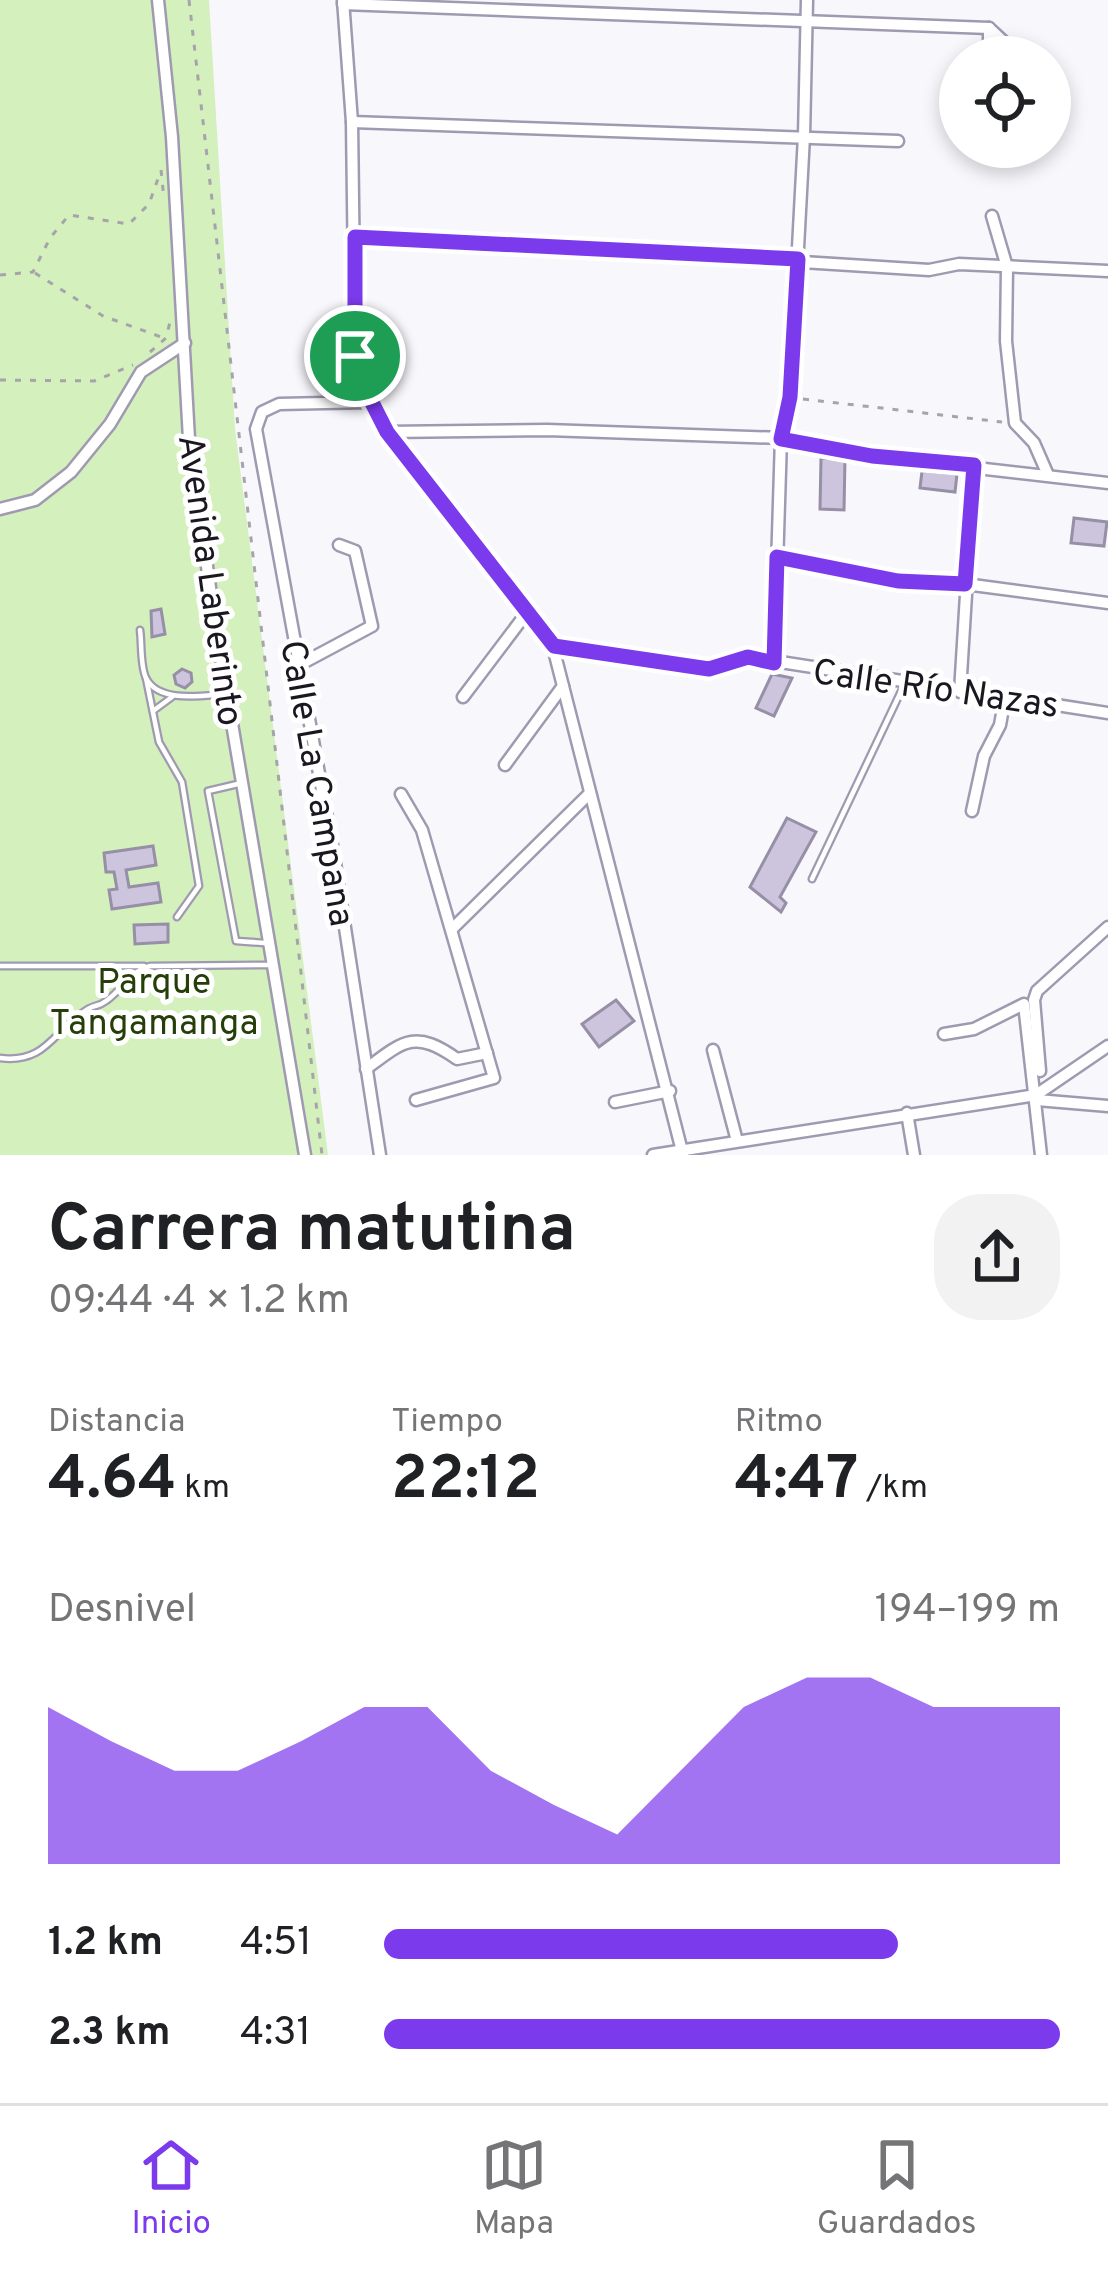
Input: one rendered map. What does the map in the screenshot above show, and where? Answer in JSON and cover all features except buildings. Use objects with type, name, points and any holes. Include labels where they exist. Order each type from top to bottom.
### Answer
[{"type":"street","name":"Avenida Laberinto","points":[[158,0],[172,137],[189,439],[305,1155]]},
{"type":"street","points":[[774,663],[781,439],[790,397],[804,136],[806,0]]},
{"type":"street","points":[[683,1152],[554,646],[525,615],[473,540],[387,432],[370,402],[355,356],[352,122],[343,2],[989,28],[998,36]]},
{"type":"street","points":[[989,28],[989,36]]},
{"type":"street","points":[[352,122],[898,141]]},
{"type":"street","points":[[992,216],[1007,267],[1006,341],[1015,423],[1034,443],[1048,475]]},
{"type":"street","points":[[598,249],[929,270],[959,264],[1108,272]]},
{"type":"street","points":[[0,509],[34,500],[71,472],[110,424],[141,372],[185,343]]},
{"type":"street","name":"Calle La Campana","points":[[370,402],[280,404],[262,412],[256,429],[333,850],[380,1155]]},
{"type":"street","points":[[387,432],[547,430],[781,439],[872,456],[1108,483]]},
{"type":"street","points":[[960,692],[974,465]]},
{"type":"street","points":[[298,665],[372,626],[356,551],[339,544]]},
{"type":"street","points":[[777,557],[898,581],[965,584],[1108,603]]},
{"type":"street","points":[[463,697],[525,615]]},
{"type":"street","name":"Calle Río Nazas","points":[[554,646],[709,669],[748,657],[1108,712]]},
{"type":"street","points":[[506,765],[563,686]]},
{"type":"street","points":[[972,811],[1005,697]]},
{"type":"street","points":[[452,929],[590,793]]},
{"type":"street","points":[[401,794],[422,830],[494,1078],[416,1100]]},
{"type":"street","points":[[1041,1155],[1036,991],[1108,927]]},
{"type":"street","points":[[944,1034],[974,1029],[1024,1004],[1038,1096]]},
{"type":"street","points":[[366,1069],[400,1043],[417,1040],[436,1044],[457,1059],[487,1054]]},
{"type":"street","points":[[1038,1096],[1108,1046]]},
{"type":"street","points":[[712,1050],[737,1141]]},
{"type":"street","points":[[457,1059],[458,1088]]},
{"type":"street","points":[[615,1102],[670,1091]]},
{"type":"street","points":[[653,1155],[1038,1096],[1108,1106]]},
{"type":"street","points":[[907,1113],[914,1155]]},
{"type":"lane","points":[[140,630],[164,752],[182,782],[199,886],[177,917]]},
{"type":"lane","points":[[146,678],[156,689],[183,696]]},
{"type":"lane","points":[[812,879],[905,683]]},
{"type":"lane","points":[[153,711],[165,700],[227,694]]},
{"type":"lane","points":[[242,783],[208,791],[236,941],[270,944]]},
{"type":"lane","points":[[0,966],[274,964]]},
{"type":"lane","points":[[0,1058],[17,1060],[37,1054],[89,1009],[104,1003],[134,971],[150,966]]},
{"type":"path","points":[[189,0],[322,1155]]},
{"type":"path","points":[[33,272],[50,238],[69,215],[129,224],[149,204],[172,137]]},
{"type":"path","points":[[161,170],[165,215]]},
{"type":"path","points":[[355,237],[598,249]]},
{"type":"path","points":[[0,275],[33,272],[103,316],[166,338]]},
{"type":"path","points":[[151,351],[166,338],[174,306]]},
{"type":"path","points":[[0,380],[94,381],[136,364]]},
{"type":"path","points":[[790,397],[1015,423]]},
{"type":"green space","name":"Parque Tangamanga","points":[[0,0],[209,0],[235,429],[328,1155],[0,1155]]},
{"type":"route","points":[[355,237],[798,259],[790,397],[781,439],[872,456],[974,465],[965,584],[898,581],[777,557],[774,663],[748,657],[709,669],[554,646],[525,615],[473,540],[387,432],[360,379],[355,356],[355,237]]}]
